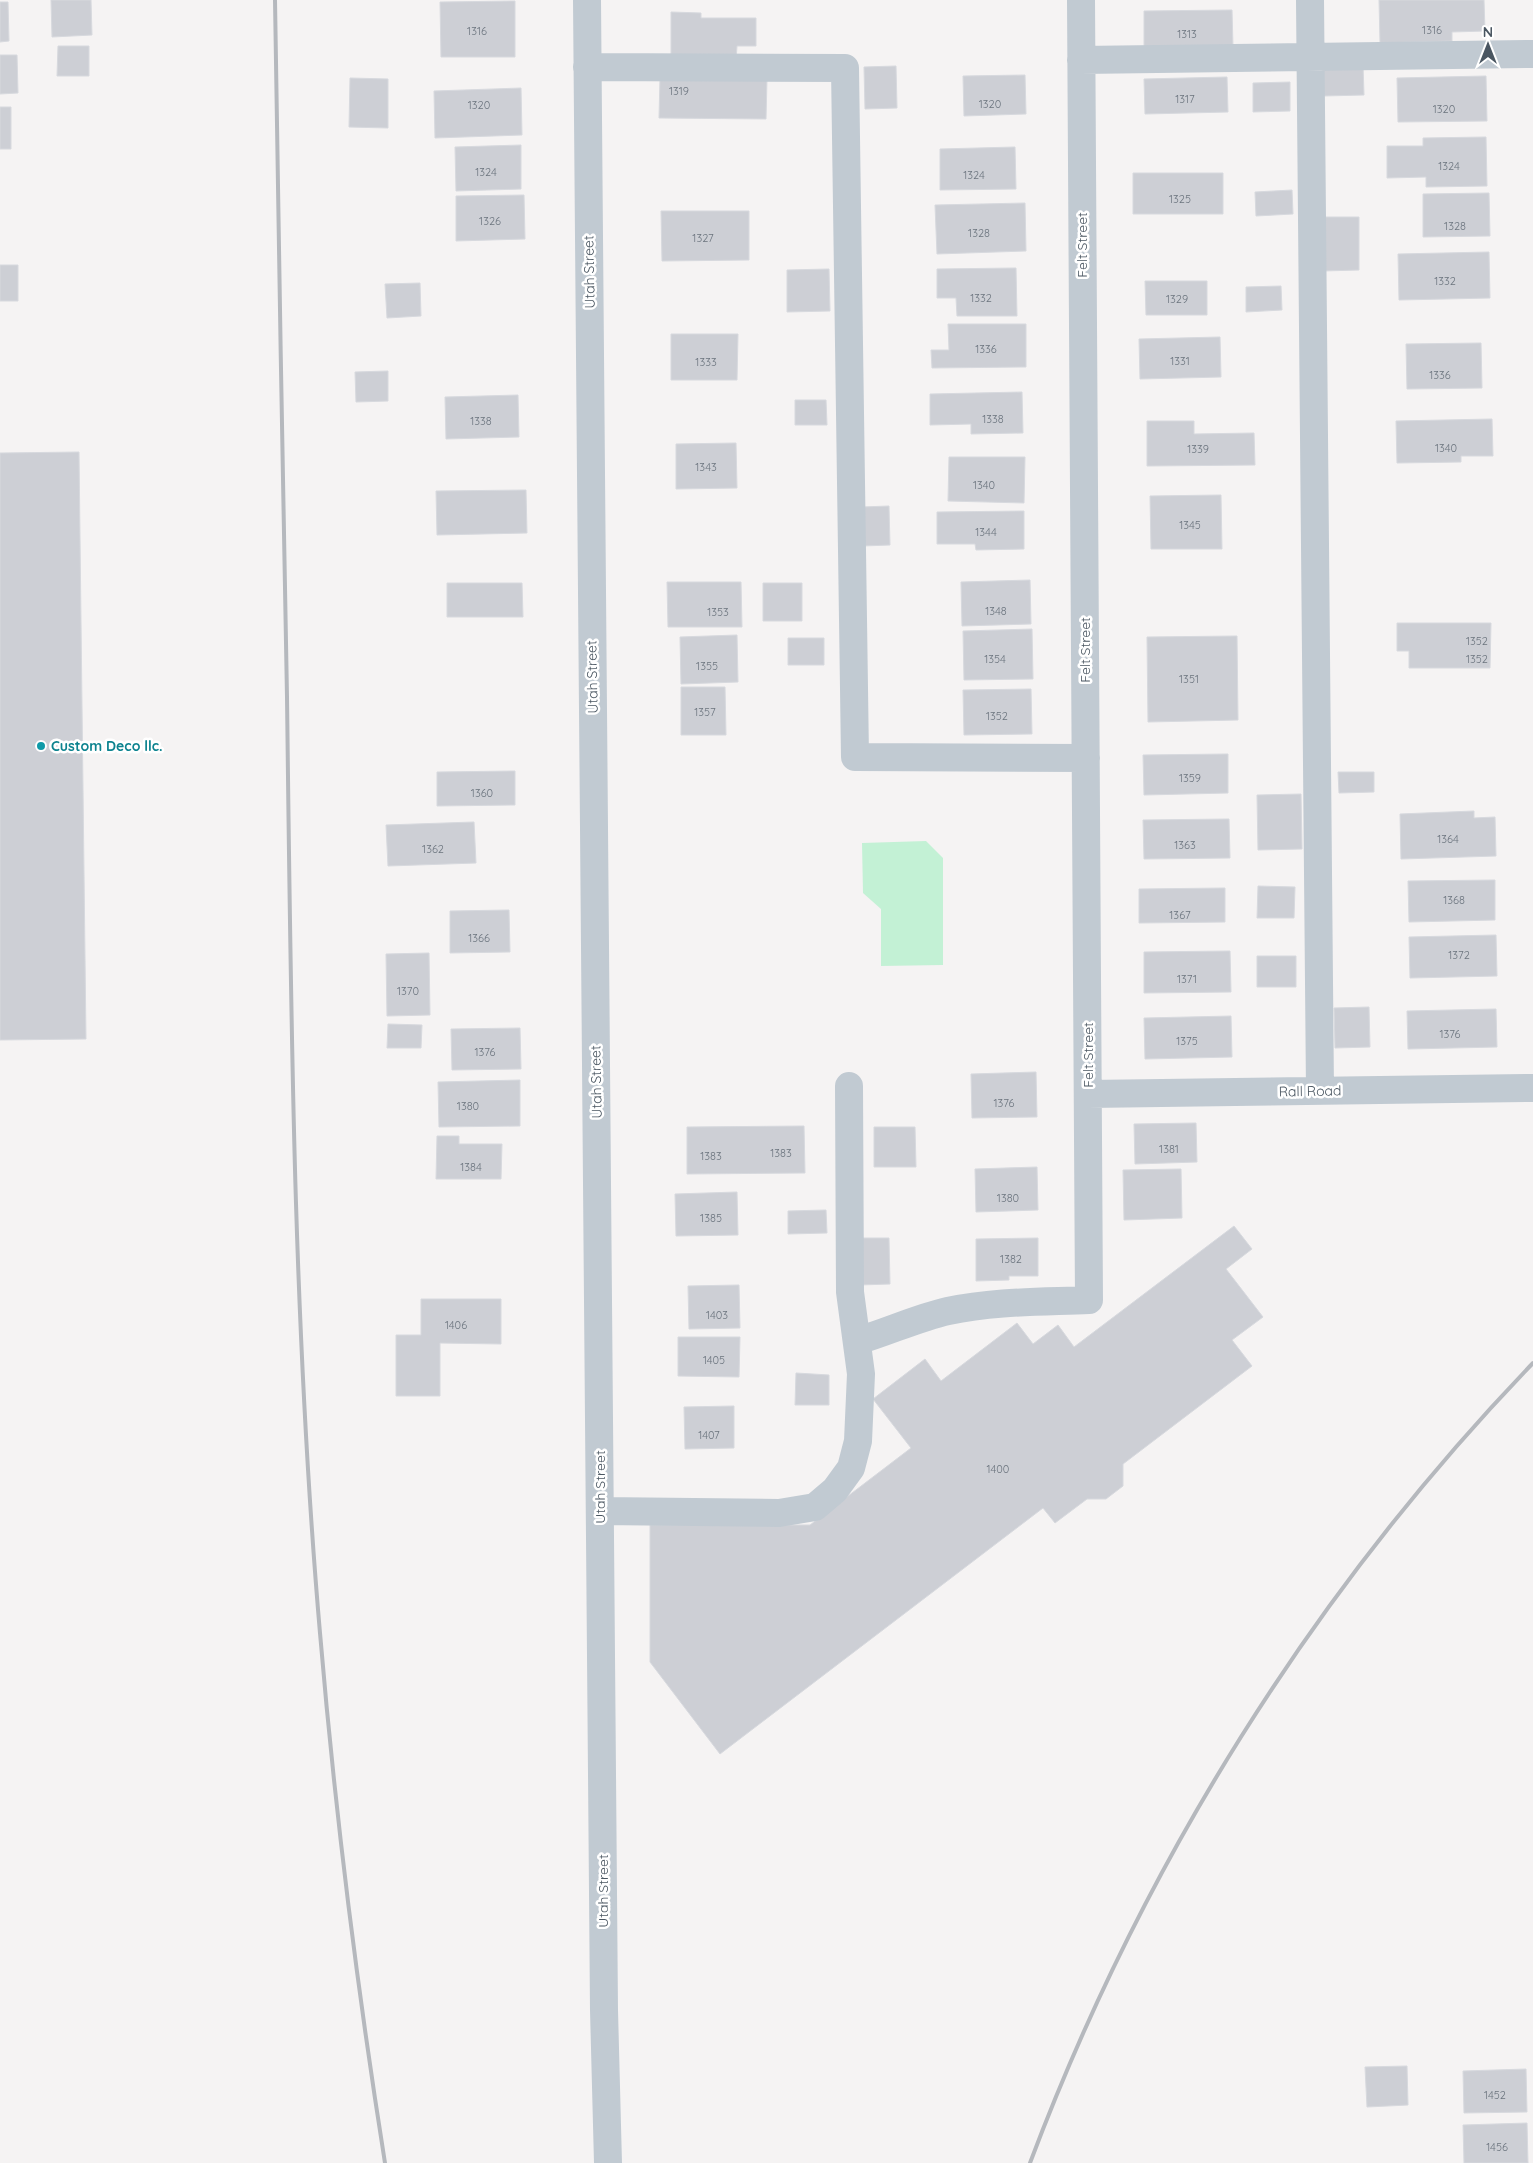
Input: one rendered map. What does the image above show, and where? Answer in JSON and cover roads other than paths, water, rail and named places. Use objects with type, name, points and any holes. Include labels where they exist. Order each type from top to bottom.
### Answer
[{"type":"street","name":"Utah Street","points":[[586,0],[604,2010],[608,2163]]},
{"type":"street","name":"Felt Street","points":[[857,1341],[948,1311],[998,1304],[1089,1300],[1081,0]]},
{"type":"street","points":[[1310,0],[1320,1091]]},
{"type":"street","points":[[1081,60],[1533,54]]},
{"type":"street","points":[[587,67],[845,68],[855,757],[1086,758]]},
{"type":"street","points":[[600,1511],[779,1513],[815,1507],[835,1490],[851,1468],[858,1442],[861,1374],[850,1292],[849,1086]]},
{"type":"street","name":"Rall Road","points":[[1088,1094],[1533,1088]]},
{"type":"railway","points":[[275,0],[292,1048],[304,1399],[320,1633],[340,1833],[356,1965],[385,2163]]},
{"type":"railway","points":[[1030,2163],[1074,2053],[1124,1945],[1180,1840],[1241,1737],[1306,1638],[1377,1543],[1453,1451],[1533,1363]]},
{"type":"place","name":"Custom Deco llc.","points":[[41,746]]}]
